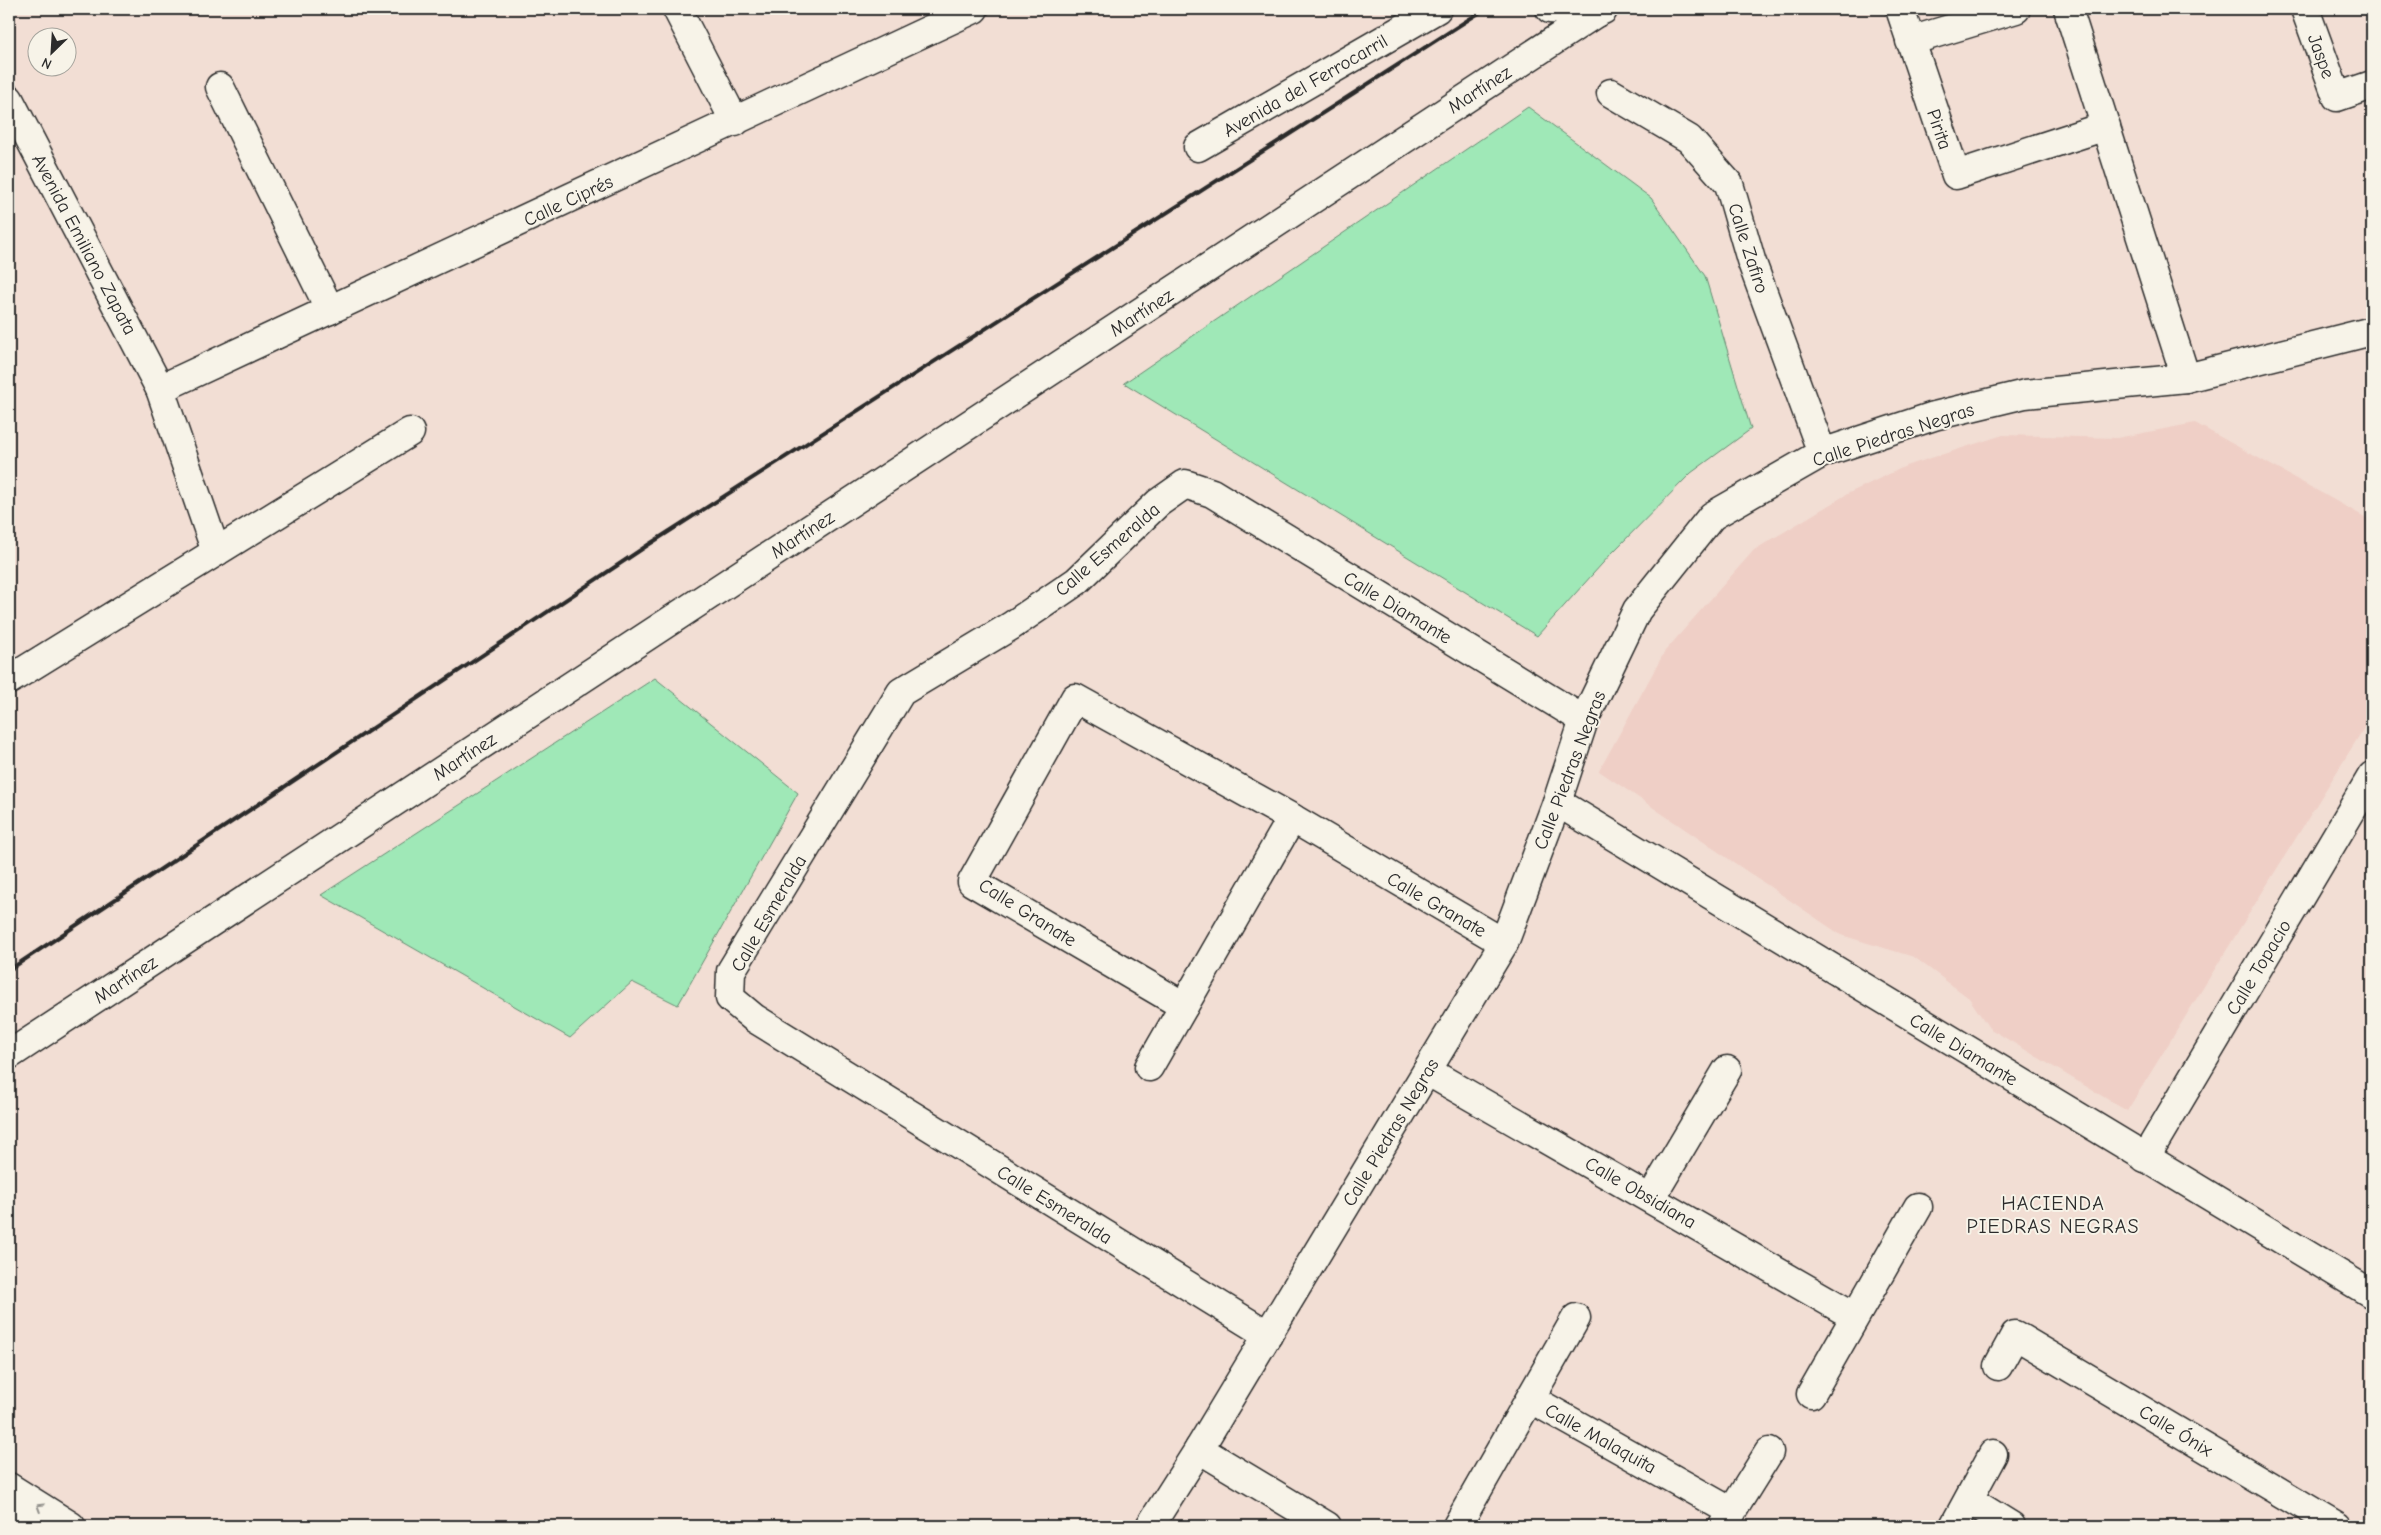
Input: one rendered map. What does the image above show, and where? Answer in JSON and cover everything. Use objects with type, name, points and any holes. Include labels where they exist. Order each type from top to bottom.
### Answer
[{"type":"street","points":[[677,9],[735,122]]},
{"type":"street","name":"Calle Ciprés","points":[[160,389],[974,9]]},
{"type":"street","name":"Avenida del Ferrocarril","points":[[1198,147],[1437,9]]},
{"type":"street","points":[[1550,9],[1602,10]]},
{"type":"street","points":[[1900,9],[1910,41],[2016,9]]},
{"type":"street","points":[[2068,9],[2186,378]]},
{"type":"street","name":"Jaspe","points":[[2305,9],[2337,96],[2372,85]]},
{"type":"street","name":"Martínez","points":[[9,1055],[1602,10]]},
{"type":"street","name":"Pirita","points":[[1910,41],[1956,174],[2106,126]]},
{"type":"street","points":[[220,87],[330,310]]},
{"type":"street","name":"Calle Zafiro","points":[[1612,93],[1689,139],[1729,184],[1751,260],[1822,453]]},
{"type":"street","name":"Avenida Emiliano Zapata","points":[[9,99],[160,389],[216,552]]},
{"type":"street","name":"Calle Piedras Negras","points":[[1150,1526],[1199,1449],[1504,943],[1557,802],[1584,720],[1637,610],[1712,516],[1822,453],[1934,416],[2025,394],[2186,378],[2372,331]]},
{"type":"street","points":[[9,680],[410,432]]},
{"type":"street","name":"Calle Esmeralda","points":[[1212,494],[1185,484],[1158,503],[1077,581],[1010,626],[901,692],[731,970],[730,998],[762,1024],[1268,1335]]},
{"type":"street","name":"Calle Diamante","points":[[1212,494],[1584,720]]},
{"type":"street","name":"Calle Granate","points":[[1184,1006],[972,882],[1075,698],[1292,818],[1504,943]]},
{"type":"street","name":"Calle Topacio","points":[[2145,1158],[2372,776]]},
{"type":"street","name":"Calle Diamante","points":[[1557,802],[2372,1294]]},
{"type":"street","points":[[1149,1067],[1292,818]]},
{"type":"street","points":[[1651,1198],[1727,1070]]},
{"type":"street","name":"Calle Obsidiana","points":[[1427,1071],[1854,1316]]},
{"type":"street","points":[[1810,1394],[1918,1208]]},
{"type":"street","points":[[1531,1399],[1576,1318]]},
{"type":"street","name":"Calle Ónix","points":[[1998,1366],[2015,1335],[2337,1526]]},
{"type":"street","name":"Calle Malaquita","points":[[1457,1526],[1531,1399],[1727,1519]]},
{"type":"street","points":[[1199,1449],[1327,1526]]},
{"type":"street","points":[[1727,1519],[1769,1452]]},
{"type":"street","points":[[1954,1526],[1993,1454]]},
{"type":"street","points":[[9,1487],[72,1526]]},
{"type":"street","points":[[1969,1500],[2011,1526]]},
{"type":"street","points":[[9,1508],[37,1526]]},
{"type":"shaded area","points":[[2195,423],[2372,521],[2372,715],[2127,1111],[1989,1028],[1969,998],[1914,957],[1841,935],[1599,771],[1665,651],[1754,550],[1849,493],[1906,466],[2003,435],[2117,438]]},
{"type":"green space","points":[[1528,107],[1651,198],[1705,276],[1751,429],[1691,473],[1611,554],[1537,636],[1124,383]]},
{"type":"green space","points":[[655,678],[798,793],[678,1005],[632,982],[570,1038],[321,895]]},
{"type":"railway","points":[[9,970],[648,545],[1485,9]]},
{"type":"district","name":"HACIENDA PIEDRAS NEGRAS","points":[[2053,1214]]}]
